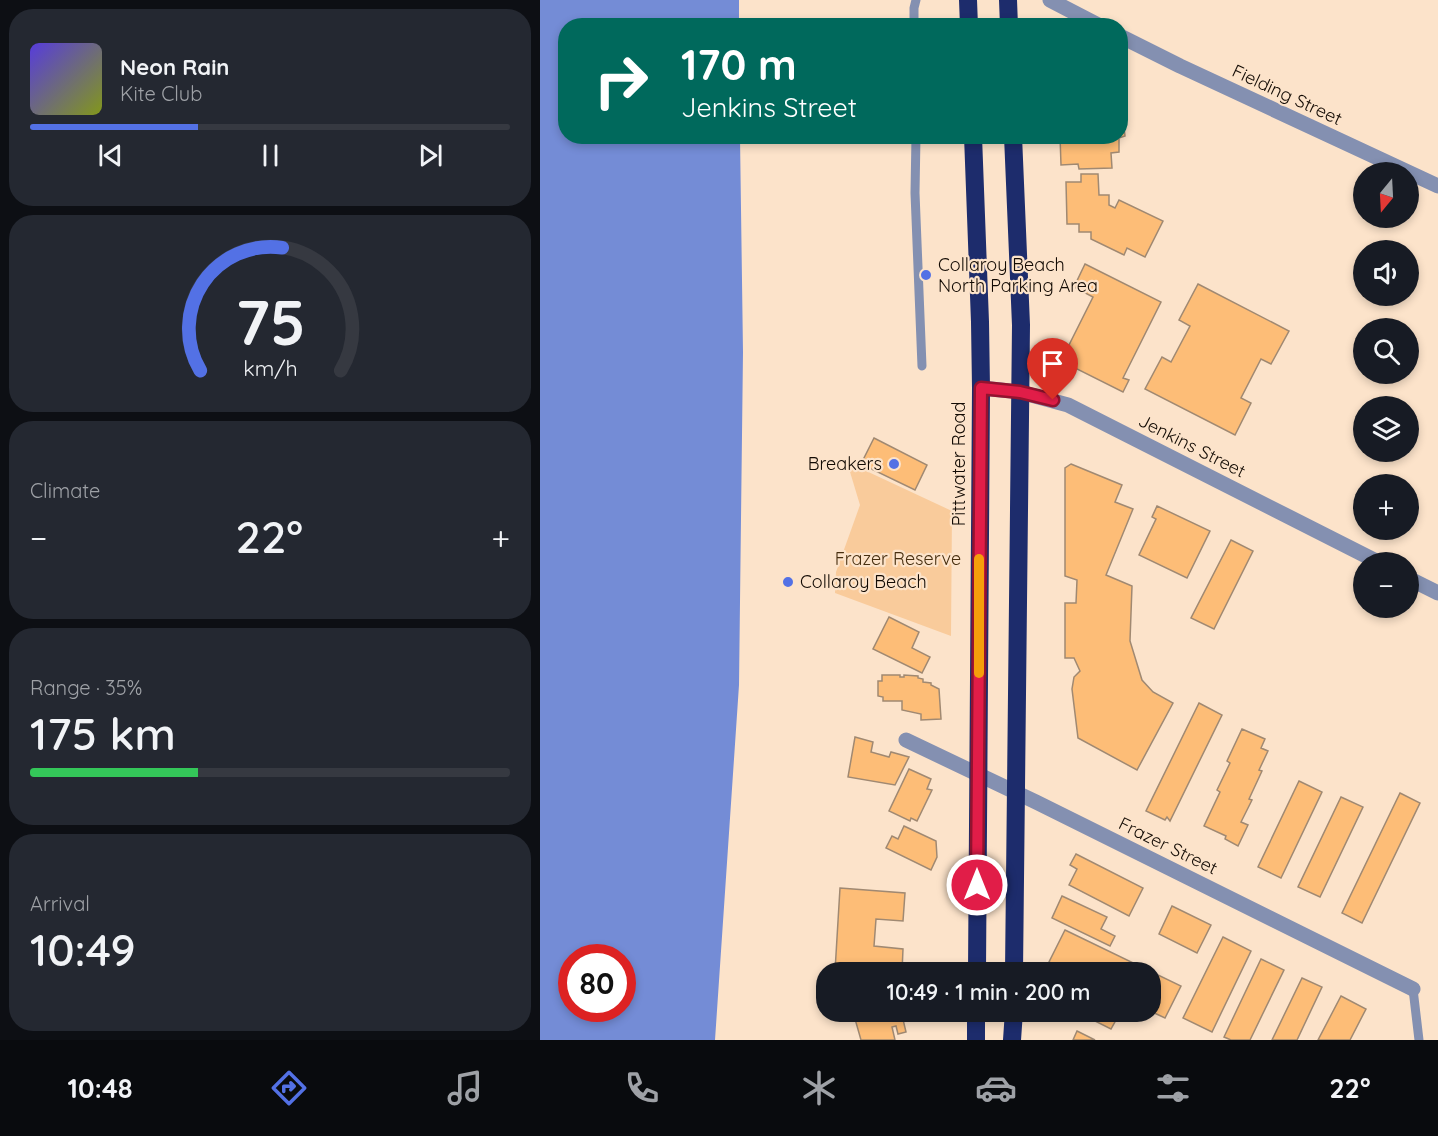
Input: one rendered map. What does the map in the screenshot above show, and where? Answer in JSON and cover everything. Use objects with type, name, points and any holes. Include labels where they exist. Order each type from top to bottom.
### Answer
[{"type":"highway","points":[[968,0],[969,18]]},
{"type":"highway","points":[[1008,0],[1009,18]]},
{"type":"highway","name":"Pittwater Road","points":[[974,144],[981,388],[977,962]]},
{"type":"highway","points":[[1013,144],[1021,325],[1014,962]]},
{"type":"highway","points":[[976,1022],[976,1040]]},
{"type":"highway","points":[[1012,1040],[1013,1022]]},
{"type":"street","points":[[1050,0],[1085,18]]},
{"type":"street","name":"Fielding Street","points":[[1128,40],[1438,186]]},
{"type":"street","name":"Jenkins Street","points":[[981,388],[1020,392],[1068,405],[1358,552]]},
{"type":"street","points":[[1419,584],[1438,593]]},
{"type":"street","name":"Frazer Street","points":[[906,740],[1413,989]]},
{"type":"lane","points":[[914,18],[916,0]]},
{"type":"lane","points":[[916,144],[915,193],[922,366]]},
{"type":"lane","points":[[1413,989],[1419,1040]]},
{"type":"green space","name":"Frazer Reserve","points":[[847,462],[952,511],[951,636],[835,593],[836,572],[860,505]]},
{"type":"water","points":[[540,0],[739,0],[739,18],[558,18],[558,144],[740,144],[743,352],[739,685],[715,1040],[540,1040]]},
{"type":"building","points":[[1060,144],[1119,144],[1119,152],[1111,153],[1112,168],[1079,169],[1078,164],[1061,165]]},
{"type":"building","points":[[1081,174],[1098,174],[1099,195],[1109,195],[1109,205],[1115,208],[1119,200],[1163,221],[1145,257],[1127,248],[1124,255],[1091,239],[1091,232],[1079,232],[1079,224],[1067,224],[1066,182],[1081,182]]},
{"type":"building","points":[[1085,264],[1161,302],[1123,378],[1129,380],[1123,392],[1061,361],[1093,297],[1074,287]]},
{"type":"building","points":[[1198,284],[1289,331],[1271,364],[1261,359],[1241,398],[1251,403],[1235,435],[1145,389],[1162,357],[1171,362],[1190,326],[1179,320]]},
{"type":"building","name":"Breakers","points":[[874,438],[927,465],[915,490],[861,464]]},
{"type":"building","points":[[1071,464],[1122,485],[1115,502],[1133,509],[1106,575],[1132,586],[1130,641],[1142,680],[1153,692],[1173,703],[1137,770],[1078,738],[1072,689],[1074,677],[1080,671],[1074,658],[1065,658],[1065,603],[1076,603],[1077,580],[1065,576],[1065,468]]},
{"type":"building","points":[[1157,506],[1210,531],[1187,578],[1139,555],[1156,519],[1152,517]]},
{"type":"building","points":[[1231,540],[1253,551],[1214,629],[1191,618]]},
{"type":"building","points":[[889,617],[919,632],[912,648],[930,657],[922,673],[873,649]]},
{"type":"building","points":[[882,675],[918,676],[923,679],[923,682],[931,683],[939,689],[941,719],[921,720],[921,714],[902,710],[902,701],[883,701],[883,697],[878,696],[878,681],[882,681]]},
{"type":"building","points":[[1199,703],[1222,715],[1170,821],[1167,817],[1165,820],[1146,811]]},
{"type":"building","points":[[1242,729],[1265,739],[1261,748],[1268,751],[1249,799],[1252,800],[1241,822],[1248,825],[1238,846],[1225,839],[1226,836],[1204,826],[1220,792],[1217,790],[1230,763],[1227,761]]},
{"type":"building","points":[[855,737],[873,742],[871,752],[889,757],[891,752],[909,757],[895,785],[848,777]]},
{"type":"building","points":[[909,769],[931,779],[927,789],[932,790],[917,821],[911,818],[910,821],[889,811]]},
{"type":"building","points":[[1299,781],[1322,792],[1281,878],[1258,867]]},
{"type":"building","points":[[1400,793],[1420,803],[1362,923],[1342,913]]},
{"type":"building","points":[[1341,797],[1363,807],[1320,897],[1298,887]]},
{"type":"building","points":[[904,826],[936,841],[937,857],[931,870],[886,848],[892,836],[898,839]]},
{"type":"building","points":[[1076,854],[1143,888],[1129,916],[1069,885],[1077,869],[1070,865]]},
{"type":"building","points":[[840,888],[905,893],[903,921],[876,919],[874,946],[903,949],[902,962],[836,962]]},
{"type":"building","points":[[1062,896],[1107,917],[1101,929],[1115,936],[1110,946],[1052,918]]},
{"type":"building","points":[[1172,906],[1211,925],[1197,953],[1159,934]]},
{"type":"building","points":[[1065,930],[1131,962],[1049,962]]},
{"type":"building","points":[[1223,937],[1251,951],[1212,1032],[1183,1018]]},
{"type":"building","points":[[1261,959],[1284,970],[1250,1040],[1231,1040],[1224,1037]]},
{"type":"building","points":[[1161,976],[1181,986],[1165,1018],[1161,1016]]},
{"type":"building","points":[[1302,978],[1322,987],[1297,1040],[1272,1040]]},
{"type":"building","points":[[1341,996],[1366,1009],[1350,1040],[1318,1040]]},
{"type":"building","points":[[856,1022],[904,1022],[906,1032],[898,1034],[896,1026],[892,1027],[895,1040],[861,1040]]},
{"type":"building","points":[[1097,1022],[1115,1022],[1111,1029]]},
{"type":"building","points":[[1077,1031],[1095,1040],[1073,1040]]},
{"type":"slow traffic","points":[[979,559],[979,673]]},
{"type":"place","name":"Collaroy Beach North Parking Area","points":[[926,275]]},
{"type":"place","name":"Breakers","points":[[894,464]]},
{"type":"place","name":"Collaroy Beach","points":[[788,582]]},
{"type":"route","points":[[977,885],[981,388],[1020,392],[1053,400]]}]
